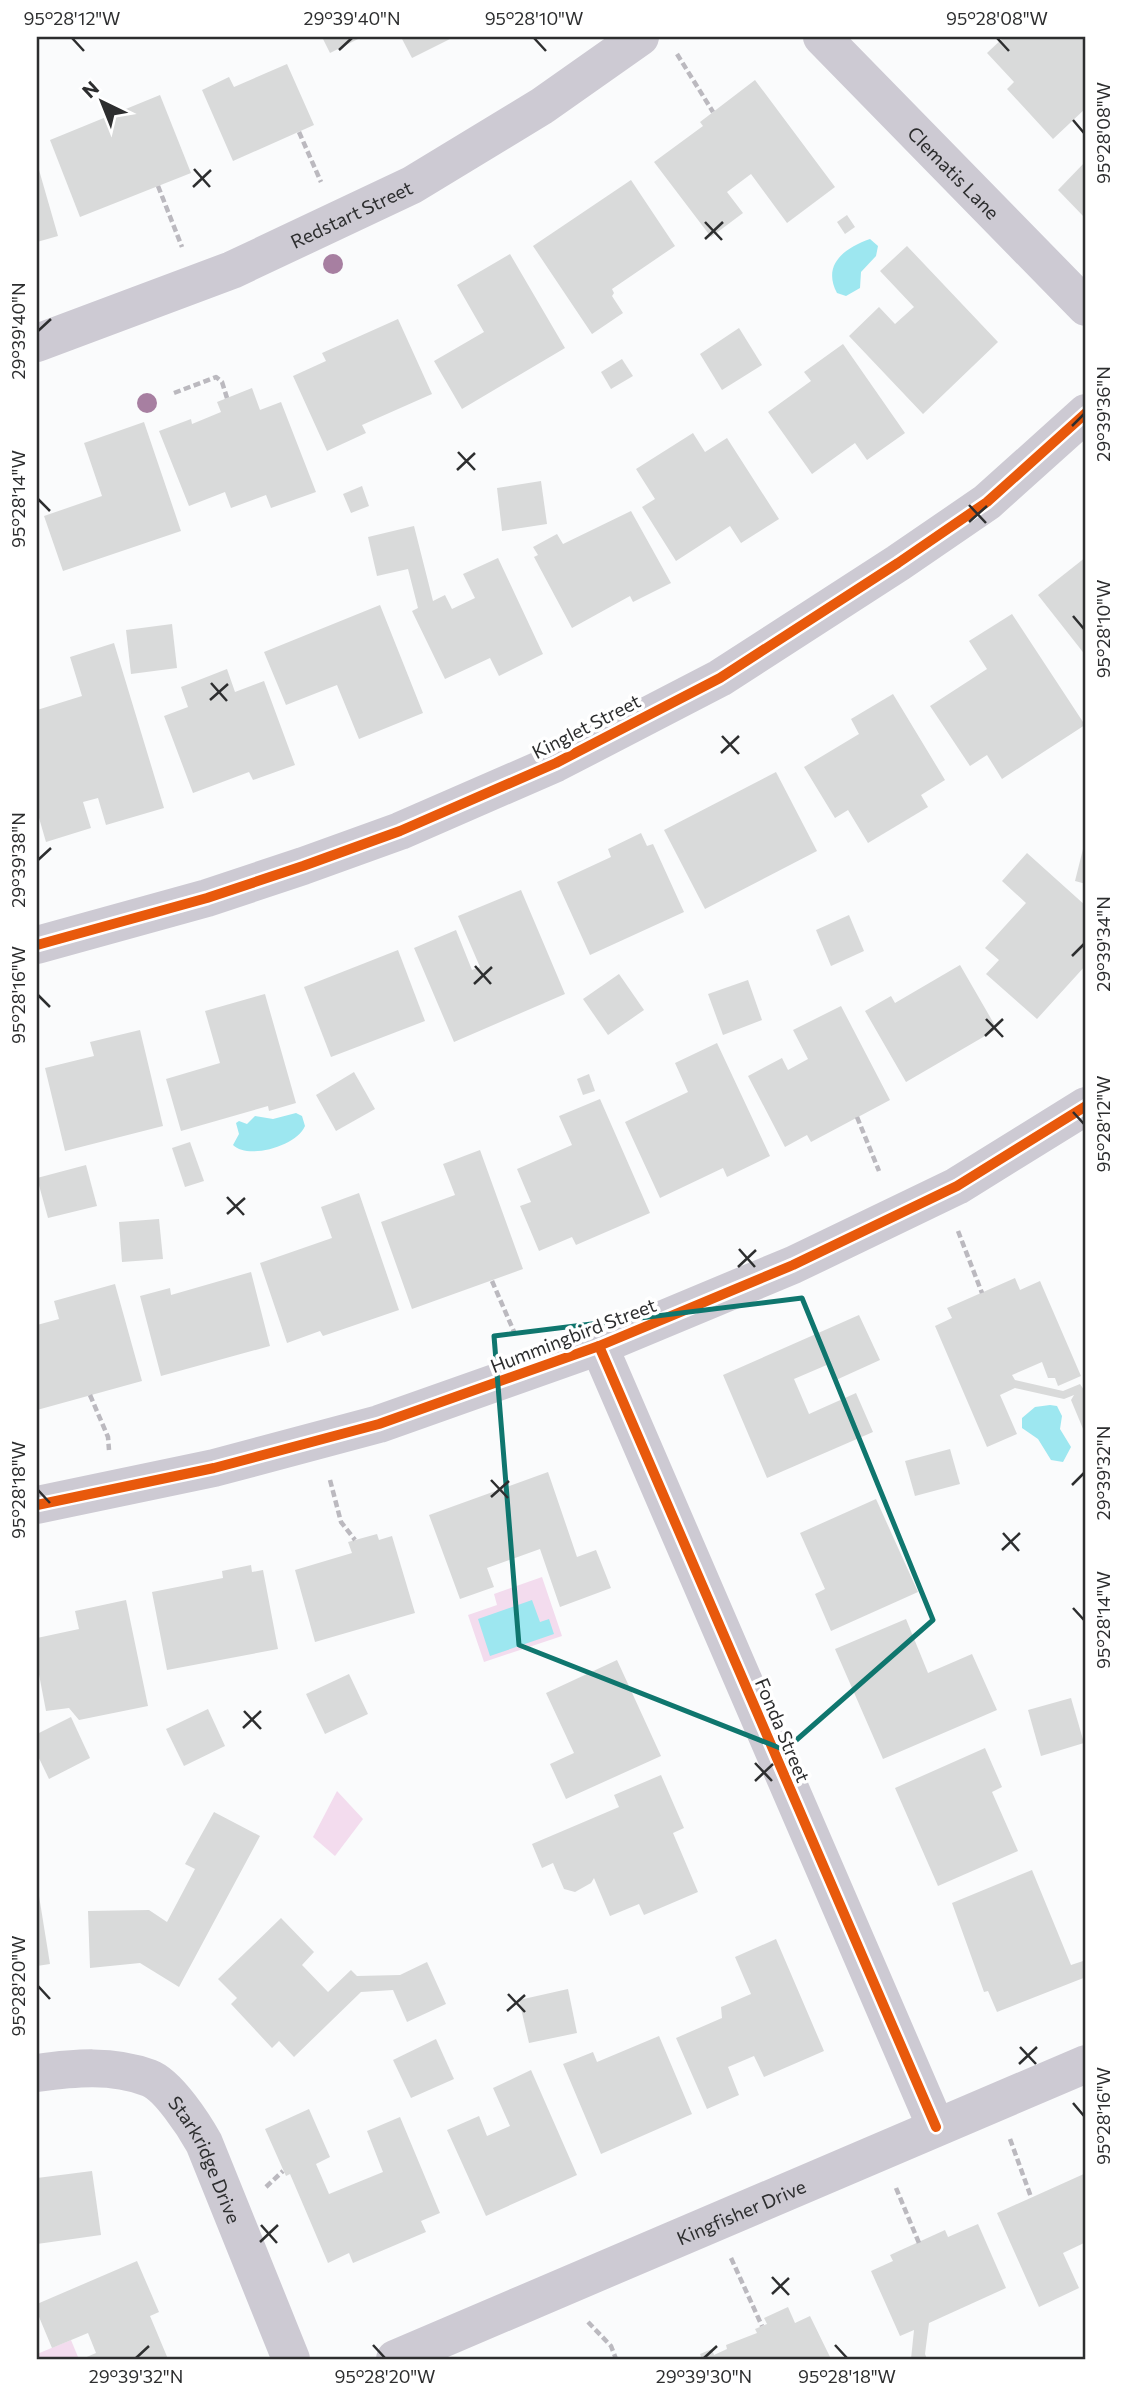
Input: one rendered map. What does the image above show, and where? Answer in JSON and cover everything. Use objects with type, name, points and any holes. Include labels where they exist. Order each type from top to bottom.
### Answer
[{"type":"street","name":"Redstart Street","points":[[37,343],[196,284],[412,185],[542,106],[640,37]]},
{"type":"street","name":"Clematis Lane","points":[[822,37],[1086,307]]},
{"type":"street","name":"Kinglet Street","points":[[37,945],[207,898],[303,866],[400,831],[556,763],[720,678],[888,569],[987,502],[1086,413]]},
{"type":"street","name":"Hummingbird Street","points":[[37,1505],[214,1468],[379,1424],[599,1346],[793,1265],[944,1192],[1086,1106]]},
{"type":"street","name":"Fonda Street","points":[[599,1346],[936,2127]]},
{"type":"street","name":"Kingfisher Drive","points":[[395,2359],[1086,2064]]},
{"type":"street","name":"Starkridge Drive","points":[[37,2073],[89,2066],[151,2078],[183,2109],[204,2143],[291,2359]]},
{"type":"path","points":[[675,51],[685,62],[713,112]]},
{"type":"path","points":[[299,132],[338,221]]},
{"type":"path","points":[[158,186],[196,284]]},
{"type":"path","points":[[174,393],[216,377],[222,382],[227,398]]},
{"type":"path","points":[[857,1117],[879,1171]]},
{"type":"path","points":[[944,1192],[982,1293]]},
{"type":"path","points":[[492,1280],[530,1370]]},
{"type":"path","points":[[90,1395],[108,1437],[110,1456]]},
{"type":"path","points":[[319,1440],[341,1522],[355,1540]]},
{"type":"path","points":[[996,2102],[1031,2197]]},
{"type":"path","points":[[881,2150],[919,2242]]},
{"type":"path","points":[[263,2189],[283,2171]]},
{"type":"path","points":[[715,2222],[762,2326]]},
{"type":"highlighted area","points":[[802,1298],[933,1620],[785,1750],[519,1645],[494,1336]]},
{"type":"shaded area","points":[[542,1577],[562,1636],[484,1662],[468,1615],[497,1605],[494,1594]]},
{"type":"shaded area","points":[[337,1791],[363,1819],[335,1856],[313,1837]]},
{"type":"shaded area","points":[[71,2340],[78,2357],[37,2359],[37,2354]]},
{"type":"water","points":[[870,239],[878,246],[876,256],[861,272],[860,288],[846,296],[837,293],[832,274],[838,259],[852,247]]},
{"type":"water","points":[[296,1113],[302,1116],[305,1126],[283,1145],[249,1151],[233,1145],[239,1134],[236,1123],[239,1121],[247,1124],[255,1116],[273,1119]]},
{"type":"water","points":[[1057,1406],[1062,1416],[1060,1429],[1071,1447],[1063,1462],[1051,1460],[1038,1439],[1022,1428],[1022,1418],[1035,1407]]},
{"type":"water","points":[[532,1600],[540,1622],[549,1619],[554,1634],[490,1656],[478,1619]]},
{"type":"building","points":[[322,37],[362,37],[330,53]]},
{"type":"building","points":[[401,37],[449,37],[450,39],[412,58]]},
{"type":"building","points":[[1004,37],[1086,37],[1086,108],[1053,139],[1007,89],[1014,82],[987,53]]},
{"type":"building","points":[[287,64],[314,125],[233,161],[202,90],[229,77],[234,87]]},
{"type":"building","points":[[755,80],[835,187],[787,223],[751,174],[727,192],[743,213],[711,237],[654,162],[703,126],[700,122]]},
{"type":"building","points":[[160,95],[191,173],[80,217],[50,140]]},
{"type":"building","points":[[1086,161],[1086,219],[1058,190]]},
{"type":"building","points":[[37,163],[58,236],[37,242]]},
{"type":"building","points":[[631,180],[675,246],[612,289],[612,296],[623,313],[592,334],[533,246]]},
{"type":"building","points":[[847,215],[855,227],[845,234],[837,222]]},
{"type":"building","points":[[907,246],[998,342],[923,414],[849,336],[879,307],[895,324],[914,307],[880,271]]},
{"type":"building","points":[[510,254],[565,348],[462,409],[434,361],[484,332],[457,285]]},
{"type":"building","points":[[398,319],[432,394],[362,425],[366,433],[327,451],[293,376],[326,361],[322,353]]},
{"type":"building","points":[[739,328],[762,365],[722,390],[700,354]]},
{"type":"building","points":[[843,344],[905,433],[867,460],[855,443],[812,474],[768,412],[811,381],[804,372]]},
{"type":"building","points":[[622,359],[633,376],[611,389],[601,372]]},
{"type":"building","points":[[252,388],[260,410],[281,402],[316,492],[271,508],[266,495],[231,508],[225,492],[189,506],[159,431],[191,419],[192,424],[221,412],[217,402]]},
{"type":"building","points":[[144,422],[181,531],[63,571],[44,516],[102,496],[84,443]]},
{"type":"building","points":[[693,433],[705,452],[727,438],[779,519],[741,543],[730,526],[676,561],[642,507],[655,499],[636,469]]},
{"type":"building","points":[[541,481],[547,524],[502,531],[497,488]]},
{"type":"building","points":[[362,486],[369,506],[351,513],[343,494]]},
{"type":"building","points":[[631,511],[671,583],[633,602],[630,596],[572,628],[534,557],[538,555],[533,547],[557,534],[563,544]]},
{"type":"building","points":[[414,526],[433,601],[445,595],[452,609],[475,598],[463,574],[498,558],[543,654],[499,676],[490,658],[445,679],[412,611],[418,608],[408,569],[377,576],[368,537]]},
{"type":"building","points":[[1086,557],[1086,656],[1038,595]]},
{"type":"building","points":[[380,605],[423,713],[359,739],[337,685],[286,705],[264,652]]},
{"type":"building","points":[[1012,614],[1085,725],[1002,779],[987,755],[970,766],[930,706],[987,669],[969,641]]},
{"type":"building","points":[[172,624],[177,668],[131,674],[126,630]]},
{"type":"building","points":[[114,643],[164,808],[106,825],[98,798],[83,802],[91,828],[46,842],[37,811],[37,710],[82,696],[70,657]]},
{"type":"building","points":[[227,669],[235,692],[264,681],[295,765],[253,780],[249,772],[193,793],[164,716],[188,707],[181,687]]},
{"type":"building","points":[[893,694],[945,780],[921,795],[928,807],[868,843],[848,810],[835,818],[804,767],[859,734],[851,719]]},
{"type":"building","points":[[776,772],[817,851],[705,909],[664,830]]},
{"type":"building","points":[[641,833],[647,846],[653,844],[684,912],[590,955],[557,882],[611,857],[608,849]]},
{"type":"building","points":[[1086,837],[1086,884],[1075,881]]},
{"type":"building","points":[[1027,853],[1086,906],[1086,965],[1037,1019],[986,974],[999,960],[985,948],[1026,903],[1002,881]]},
{"type":"building","points":[[521,890],[565,994],[454,1042],[414,948],[456,930],[472,970],[480,967],[458,916]]},
{"type":"building","points":[[849,915],[864,951],[831,966],[816,930]]},
{"type":"building","points":[[398,950],[425,1021],[331,1057],[304,987]]},
{"type":"building","points":[[960,965],[997,1029],[906,1082],[865,1011],[891,996],[895,1003]]},
{"type":"building","points":[[619,974],[644,1010],[608,1035],[583,999]]},
{"type":"building","points":[[748,980],[762,1020],[723,1035],[708,994]]},
{"type":"building","points":[[265,994],[296,1103],[269,1111],[268,1106],[181,1131],[166,1079],[220,1063],[205,1011]]},
{"type":"building","points":[[841,1006],[890,1100],[811,1142],[807,1135],[785,1147],[748,1076],[782,1058],[788,1070],[808,1059],[793,1030]]},
{"type":"building","points":[[140,1030],[163,1126],[65,1151],[45,1068],[94,1056],[90,1042]]},
{"type":"building","points":[[717,1043],[770,1156],[727,1177],[723,1168],[660,1198],[625,1122],[688,1092],[675,1063]]},
{"type":"building","points":[[354,1072],[375,1109],[336,1131],[316,1095]]},
{"type":"building","points":[[589,1074],[595,1091],[583,1095],[577,1079]]},
{"type":"building","points":[[600,1099],[650,1213],[576,1245],[572,1237],[539,1251],[520,1206],[531,1202],[517,1169],[572,1145],[559,1116]]},
{"type":"building","points":[[190,1142],[204,1181],[185,1187],[172,1148]]},
{"type":"building","points":[[480,1150],[523,1269],[412,1309],[381,1222],[455,1195],[443,1164]]},
{"type":"building","points":[[86,1165],[97,1206],[48,1218],[37,1178]]},
{"type":"building","points":[[359,1193],[399,1310],[323,1336],[320,1331],[287,1343],[260,1263],[332,1238],[321,1207]]},
{"type":"building","points":[[159,1219],[163,1259],[122,1262],[119,1222]]},
{"type":"building","points":[[251,1272],[270,1346],[161,1376],[140,1296],[170,1288],[171,1295]]},
{"type":"building","points":[[1015,1278],[1020,1290],[1040,1281],[1081,1376],[1058,1386],[1055,1378],[1048,1378],[1042,1362],[1012,1375],[1015,1380],[1063,1391],[1080,1384],[1086,1393],[1086,1436],[1071,1400],[1074,1395],[1064,1399],[1015,1388],[1000,1395],[1017,1434],[987,1447],[935,1326],[952,1318],[947,1308]]},
{"type":"building","points":[[115,1284],[142,1381],[37,1410],[37,1325],[59,1319],[54,1301]]},
{"type":"building","points":[[859,1315],[880,1360],[836,1380],[829,1364],[794,1379],[809,1414],[856,1393],[873,1432],[767,1478],[723,1375]]},
{"type":"building","points":[[950,1449],[960,1484],[915,1496],[905,1461]]},
{"type":"building","points":[[548,1472],[577,1557],[596,1550],[611,1588],[560,1607],[540,1549],[487,1568],[494,1587],[460,1599],[429,1515]]},
{"type":"building","points":[[876,1499],[918,1592],[831,1631],[815,1594],[825,1589],[800,1533]]},
{"type":"building","points":[[377,1534],[379,1540],[392,1536],[415,1613],[315,1642],[295,1570],[352,1553],[348,1542]]},
{"type":"building","points":[[251,1565],[252,1572],[263,1570],[278,1649],[167,1670],[152,1592],[223,1578],[222,1571]]},
{"type":"building","points":[[126,1600],[148,1706],[79,1720],[69,1708],[46,1711],[37,1664],[37,1638],[79,1629],[75,1611]]},
{"type":"building","points":[[906,1619],[928,1673],[972,1654],[997,1710],[883,1759],[835,1649]]},
{"type":"building","points":[[617,1660],[661,1756],[566,1799],[550,1764],[574,1753],[546,1693]]},
{"type":"building","points":[[349,1674],[368,1714],[325,1734],[306,1694]]},
{"type":"building","points":[[1071,1698],[1084,1743],[1041,1756],[1028,1710]]},
{"type":"building","points":[[208,1709],[225,1746],[184,1766],[166,1729]]},
{"type":"building","points":[[71,1717],[90,1758],[49,1779],[37,1754],[37,1734]]},
{"type":"building","points":[[985,1748],[1002,1787],[992,1792],[1018,1851],[938,1886],[895,1788]]},
{"type":"building","points":[[661,1775],[684,1828],[673,1833],[698,1892],[644,1915],[639,1904],[610,1916],[594,1878],[591,1883],[575,1892],[564,1889],[553,1863],[542,1868],[532,1844],[619,1807],[614,1795]]},
{"type":"building","points":[[214,1812],[260,1836],[179,1987],[140,1963],[90,1968],[88,1911],[149,1910],[167,1922],[195,1869],[185,1864]]},
{"type":"building","points":[[1032,1870],[1071,1965],[1086,1960],[1086,1977],[997,2012],[988,1991],[984,1992],[952,1903]]},
{"type":"building","points":[[37,1896],[50,1964],[37,1966]]},
{"type":"building","points":[[281,1918],[314,1952],[302,1965],[328,1992],[351,1970],[357,1976],[400,1975],[427,1962],[446,2004],[407,2022],[393,1990],[361,1992],[294,2057],[279,2041],[272,2048],[231,2004],[237,1998],[218,1979]]},
{"type":"building","points":[[776,1939],[824,2051],[764,2077],[754,2056],[728,2067],[739,2095],[707,2109],[676,2038],[722,2018],[721,2007],[751,1994],[735,1957]]},
{"type":"building","points":[[568,1989],[577,2033],[529,2043],[519,2000]]},
{"type":"building","points":[[659,2036],[692,2114],[601,2154],[563,2064],[593,2052],[597,2062]]},
{"type":"building","points":[[436,2039],[454,2079],[411,2098],[393,2060]]},
{"type":"building","points":[[531,2070],[577,2175],[486,2216],[447,2130],[479,2116],[487,2136],[510,2126],[493,2088]]},
{"type":"building","points":[[309,2109],[330,2157],[316,2164],[329,2194],[383,2172],[367,2131],[400,2117],[440,2213],[421,2221],[426,2232],[353,2263],[349,2253],[328,2263],[290,2174],[286,2176],[265,2129]]},
{"type":"building","points":[[92,2171],[101,2235],[37,2244],[37,2178]]},
{"type":"building","points":[[1086,2173],[1086,2249],[1084,2243],[1063,2253],[1079,2288],[1039,2307],[997,2213]]},
{"type":"building","points":[[978,2224],[1006,2288],[929,2323],[925,2354],[927,2359],[911,2359],[914,2330],[900,2336],[871,2271],[893,2261],[890,2255],[945,2230],[948,2237]]},
{"type":"building","points":[[137,2261],[159,2312],[150,2316],[168,2359],[82,2359],[96,2353],[88,2333],[52,2348],[37,2312],[37,2304]]},
{"type":"building","points":[[788,2307],[795,2323],[810,2316],[831,2359],[702,2359],[700,2354],[712,2349],[714,2355],[727,2349],[726,2345],[757,2333],[755,2329],[767,2324],[764,2318]]},
{"type":"cycle path","points":[[37,945],[207,898],[303,866],[400,831],[556,763],[720,678],[898,563],[987,502],[1086,413]]},
{"type":"cycle path","points":[[37,1505],[214,1468],[379,1424],[599,1346],[793,1265],[957,1186],[1086,1106]]},
{"type":"cycle path","points":[[599,1346],[936,2127]]}]
